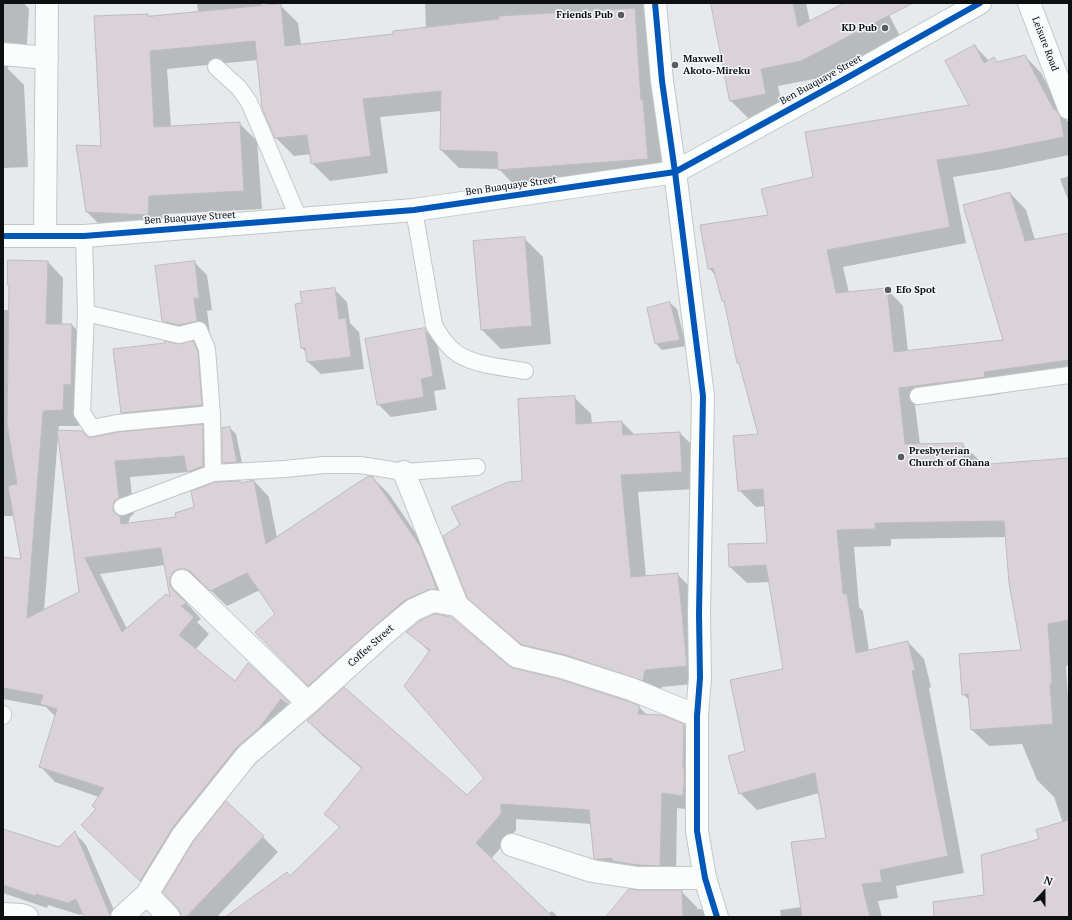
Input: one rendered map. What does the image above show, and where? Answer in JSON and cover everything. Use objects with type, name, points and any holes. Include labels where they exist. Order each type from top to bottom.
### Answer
[{"type":"street","points":[[45,236],[47,3]]},
{"type":"street","points":[[655,3],[662,81],[703,396],[699,614],[700,678],[697,716],[697,831],[705,878],[717,917]]},
{"type":"street","name":"Ben Buaquaye Street","points":[[3,236],[84,236],[414,210],[675,172],[980,3]]},
{"type":"street","name":"Leisure Road","points":[[1029,3],[1069,108]]},
{"type":"street","points":[[3,54],[46,58]]},
{"type":"street","points":[[404,472],[457,605],[516,656],[631,689],[697,716]]},
{"type":"street","points":[[182,581],[308,703]]},
{"type":"street","name":"Coffee Street","points":[[122,917],[147,894],[183,835],[247,755],[413,610],[433,601],[457,605]]},
{"type":"street","points":[[512,845],[592,871],[638,878],[705,878]]},
{"type":"street","points":[[147,894],[169,917]]},
{"type":"street","points":[[3,914],[21,915],[27,917]]},
{"type":"lane","points":[[216,67],[239,88],[249,102],[299,219]]},
{"type":"lane","points":[[414,210],[434,325],[443,340],[457,354],[477,363],[525,371]]},
{"type":"lane","points":[[84,236],[86,313],[82,412],[92,428],[117,423],[212,414]]},
{"type":"lane","points":[[86,313],[179,334],[199,330],[207,348],[212,414],[213,473]]},
{"type":"lane","points":[[918,396],[1069,376]]},
{"type":"lane","points":[[122,507],[213,473],[324,465],[360,465],[404,472],[477,467]]},
{"type":"building","points":[[711,3],[793,3],[798,27],[844,3],[913,3],[801,61],[761,69],[766,94],[730,101]]},
{"type":"building","points":[[281,4],[285,46],[393,34],[393,31],[499,19],[499,16],[635,8],[641,100],[643,100],[648,159],[498,170],[497,152],[440,150],[441,91],[363,99],[371,156],[311,164],[307,135],[275,138],[262,108],[255,41],[150,51],[154,127],[240,122],[244,191],[149,196],[148,215],[86,212],[76,145],[101,146],[94,16],[148,14],[148,16]]},
{"type":"building","points":[[975,45],[984,63],[994,57],[997,62],[1025,55],[1054,110],[1056,110],[1060,116],[1064,137],[984,153],[937,160],[950,227],[827,250],[836,293],[887,288],[894,352],[1003,340],[963,205],[1010,192],[1025,241],[1069,233],[1069,360],[984,372],[985,377],[899,388],[905,444],[963,443],[963,466],[1069,458],[1069,620],[1048,624],[1053,724],[971,730],[968,694],[962,695],[959,654],[1021,650],[1009,583],[1004,521],[875,523],[875,529],[837,530],[843,594],[847,594],[856,653],[908,641],[915,670],[912,671],[948,856],[880,870],[882,882],[862,884],[870,917],[802,917],[791,842],[826,838],[815,773],[739,794],[728,756],[745,751],[730,680],[783,669],[766,565],[729,567],[728,544],[767,543],[763,489],[738,491],[733,436],[758,434],[739,363],[737,363],[724,301],[722,301],[713,268],[708,269],[700,225],[768,215],[761,189],[813,177],[805,132],[969,105],[945,61]]},
{"type":"building","points":[[525,237],[532,326],[481,330],[473,241]]},
{"type":"building","points":[[8,260],[48,261],[46,324],[72,324],[71,385],[64,384],[63,410],[43,411],[27,618],[79,592],[57,430],[82,431],[88,437],[93,437],[118,432],[203,424],[203,466],[187,472],[184,456],[115,461],[119,498],[114,501],[113,510],[120,516],[121,524],[176,517],[175,513],[194,507],[191,491],[215,482],[240,481],[241,483],[254,480],[266,544],[368,476],[373,477],[420,546],[437,589],[428,590],[405,600],[308,686],[255,632],[275,614],[247,573],[210,591],[191,572],[185,569],[179,569],[173,572],[170,578],[170,585],[173,590],[187,603],[181,606],[194,617],[179,635],[235,681],[248,663],[289,702],[287,704],[281,699],[259,728],[237,747],[173,827],[140,881],[81,825],[96,809],[92,806],[104,788],[39,767],[57,709],[40,704],[43,695],[3,688],[3,557],[21,559],[8,486],[17,484],[7,424]],"holes":[[[161,548],[170,597],[166,594],[122,632],[85,558]]]},
{"type":"building","points":[[195,261],[199,298],[194,298],[197,321],[179,325],[162,321],[155,266]]},
{"type":"building","points":[[335,288],[339,319],[346,318],[351,357],[307,362],[305,348],[301,348],[295,304],[302,303],[300,292]]},
{"type":"building","points":[[670,302],[680,340],[655,344],[647,308]]},
{"type":"building","points":[[425,328],[433,376],[421,379],[424,397],[377,405],[365,339]]},
{"type":"building","points":[[165,341],[177,344],[193,341],[198,351],[202,405],[121,413],[113,349],[165,343]]},
{"type":"building","points":[[575,396],[576,424],[622,421],[623,435],[680,432],[682,472],[621,475],[631,577],[678,573],[687,666],[645,670],[643,681],[566,655],[522,645],[467,598],[443,536],[460,525],[451,507],[508,482],[522,481],[518,399]]},
{"type":"building","points":[[230,427],[237,462],[222,463],[222,428]]},
{"type":"building","points":[[435,614],[451,617],[513,668],[559,679],[627,701],[640,706],[638,714],[662,715],[684,724],[683,796],[662,793],[660,866],[612,861],[612,858],[594,859],[589,810],[501,804],[501,814],[476,843],[553,917],[225,917],[287,872],[290,876],[340,827],[324,814],[362,768],[307,721],[344,687],[467,795],[484,778],[404,686],[430,650],[406,632],[420,621]]},
{"type":"building","points":[[226,801],[264,836],[186,917],[181,917],[178,908],[163,892],[193,842]]},
{"type":"building","points":[[1069,820],[1069,917],[934,917],[933,902],[984,895],[981,855],[1039,839],[1036,830]]},
{"type":"building","points":[[3,829],[59,847],[75,831],[110,917],[84,917],[76,899],[68,903],[36,894],[35,896],[3,885]]},
{"type":"building","points":[[629,889],[682,890],[683,917],[606,917]]},
{"type":"cycle path","points":[[655,3],[662,81],[703,396],[699,614],[700,678],[697,716],[697,831],[705,878],[717,917]]},
{"type":"cycle path","points":[[3,236],[84,236],[414,210],[675,172],[980,3]]},
{"type":"place","name":"Friends Pub","points":[[621,15]]},
{"type":"place","name":"KD Pub","points":[[885,28]]},
{"type":"place","name":"Maxwell Akoto-Mireku","points":[[675,65]]},
{"type":"place","name":"Efo Spot","points":[[888,290]]},
{"type":"place","name":"Presbyterian Church of Ghana","points":[[901,457]]}]
